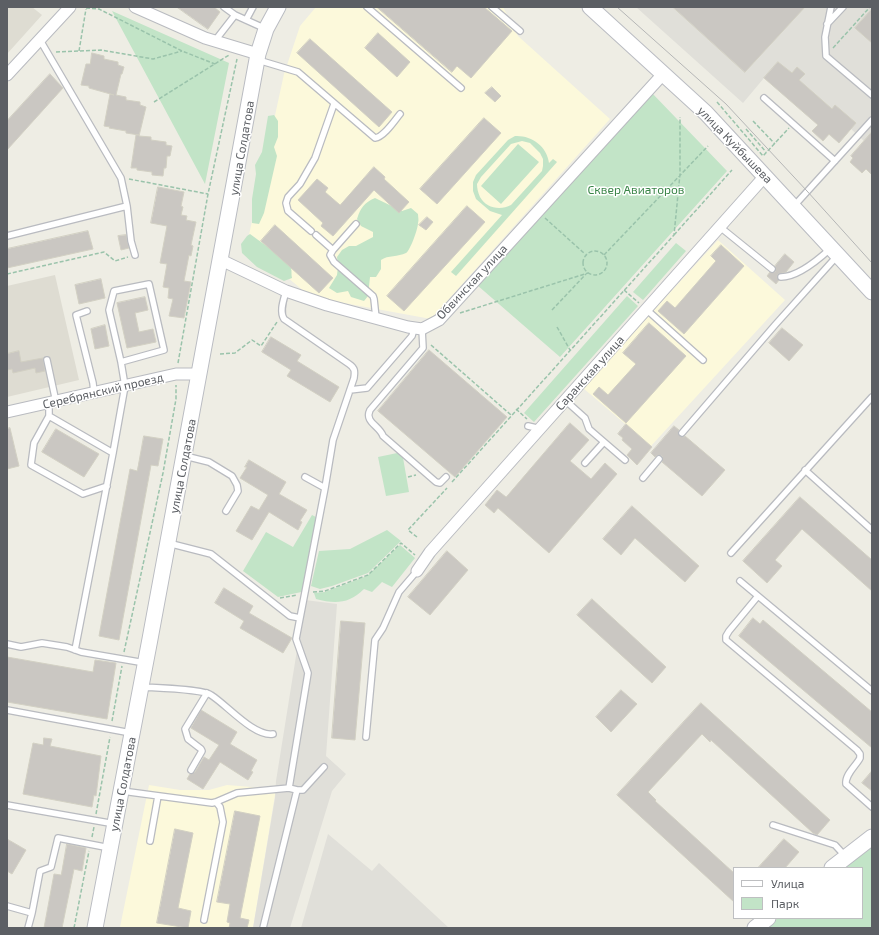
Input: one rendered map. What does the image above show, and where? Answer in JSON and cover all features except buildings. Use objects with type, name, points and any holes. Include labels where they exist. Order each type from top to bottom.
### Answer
[{"type":"main road","name":"улица Солдатова","points":[[95,928],[122,791],[258,57],[266,29],[278,7]]},
{"type":"main road","name":"улица Куйбышева","points":[[590,7],[706,113],[872,292]]},
{"type":"main road","points":[[833,867],[872,837]]},
{"type":"main road","points":[[755,928],[767,919]]},
{"type":"street","points":[[7,75],[70,7]]},
{"type":"street","points":[[135,7],[177,27],[214,42],[239,49],[258,57]]},
{"type":"street","name":"Обвинская улица","points":[[418,329],[439,320],[664,73]]},
{"type":"street","name":"Саранская улица","points":[[417,571],[428,550],[533,427],[566,401],[765,176]]},
{"type":"street","points":[[221,260],[286,291],[327,305],[418,329]]},
{"type":"street","name":"Серебрянский проезд","points":[[7,412],[176,374],[200,374]]},
{"type":"lane","points":[[224,7],[235,15],[266,29]]},
{"type":"lane","points":[[246,20],[253,7]]},
{"type":"lane","points":[[367,7],[461,88]]},
{"type":"lane","points":[[492,7],[520,31]]},
{"type":"lane","points":[[830,7],[825,37],[826,56],[872,95]]},
{"type":"lane","points":[[827,24],[843,7]]},
{"type":"lane","points":[[214,42],[235,15]]},
{"type":"lane","points":[[40,40],[121,178],[127,206],[131,241],[136,255]]},
{"type":"lane","points":[[258,57],[298,72],[375,138],[379,138],[400,114]]},
{"type":"lane","points":[[764,98],[836,161]]},
{"type":"lane","points":[[333,250],[288,212],[286,203],[288,197],[300,184],[315,158],[334,104]]},
{"type":"lane","points":[[794,207],[872,120]]},
{"type":"lane","points":[[7,236],[127,206]]},
{"type":"lane","points":[[356,224],[330,255],[334,262],[373,296],[376,318]]},
{"type":"lane","points":[[720,227],[772,270]]},
{"type":"lane","points":[[781,277],[787,277],[835,252]]},
{"type":"lane","points":[[682,433],[775,325],[835,252]]},
{"type":"lane","points":[[75,650],[107,486],[124,386],[121,362],[109,310],[114,292],[149,284],[164,350],[121,362]]},
{"type":"lane","points":[[286,291],[282,316],[354,367],[355,371],[333,440],[296,640],[308,673],[289,788]]},
{"type":"lane","points":[[647,310],[703,360]]},
{"type":"lane","points":[[87,312],[76,316],[93,382],[94,393]]},
{"type":"lane","points":[[418,329],[423,348],[367,415],[368,419],[381,431],[383,436],[436,482],[440,483],[446,477]]},
{"type":"lane","points":[[350,390],[367,388],[418,329]]},
{"type":"lane","points":[[47,360],[52,402],[49,416],[34,443],[31,465],[83,494],[107,486]]},
{"type":"lane","points":[[731,553],[872,397]]},
{"type":"lane","points":[[566,401],[585,418],[589,429],[625,460]]},
{"type":"lane","points":[[49,416],[113,453]]},
{"type":"lane","points":[[585,463],[604,442]]},
{"type":"lane","points":[[184,456],[209,462],[232,476],[237,485],[238,491],[226,511]]},
{"type":"lane","points":[[643,478],[659,459]]},
{"type":"lane","points":[[805,470],[872,530]]},
{"type":"lane","points":[[305,476],[325,488]]},
{"type":"lane","points":[[168,543],[211,554],[290,616],[300,618]]},
{"type":"lane","points":[[366,737],[375,640],[383,628],[399,592],[417,571]]},
{"type":"lane","points":[[740,581],[872,691]]},
{"type":"lane","points":[[758,596],[729,631],[726,636],[726,640],[857,750],[860,754],[860,758],[845,780],[846,784],[872,807]]},
{"type":"lane","points":[[7,644],[21,647],[42,643],[145,663]]},
{"type":"lane","points":[[141,687],[207,693],[246,723],[264,734],[273,734]]},
{"type":"lane","points":[[191,770],[202,749],[188,739],[185,730],[207,693]]},
{"type":"lane","points":[[7,710],[132,733]]},
{"type":"lane","points":[[122,791],[212,803],[237,793],[289,788],[304,790],[324,767]]},
{"type":"lane","points":[[263,928],[296,790]]},
{"type":"lane","points":[[150,841],[158,796]]},
{"type":"lane","points":[[204,920],[223,822],[220,807],[216,802]]},
{"type":"lane","points":[[7,805],[115,824]]},
{"type":"lane","points":[[773,825],[835,845],[846,857]]},
{"type":"lane","points":[[28,928],[40,871],[51,866],[58,838],[110,848]]},
{"type":"lane","points":[[7,906],[32,913]]},
{"type":"path","points":[[826,56],[870,7]]},
{"type":"path","points":[[79,51],[86,8],[98,9],[182,51],[215,64]]},
{"type":"path","points":[[154,102],[239,49]]},
{"type":"path","points":[[74,928],[91,844],[123,659],[176,399],[176,374],[208,194],[239,49]]},
{"type":"path","points":[[47,52],[101,50],[153,59],[182,51]]},
{"type":"path","points":[[717,102],[763,156],[792,124]]},
{"type":"path","points":[[674,235],[680,174],[680,117]]},
{"type":"path","points":[[753,121],[775,144]]},
{"type":"path","points":[[746,129],[767,152]]},
{"type":"path","points":[[604,254],[708,146]]},
{"type":"path","points":[[417,538],[408,530],[732,170]]},
{"type":"path","points":[[121,178],[208,194]]},
{"type":"path","points":[[538,211],[585,255]]},
{"type":"path","points":[[459,314],[588,273],[595,275],[605,269],[607,262],[604,254],[597,251],[588,252],[585,255],[582,262],[588,273]]},
{"type":"path","points":[[7,274],[104,252],[115,261],[136,255]]},
{"type":"path","points":[[552,310],[588,273]]},
{"type":"path","points":[[624,290],[647,310]]},
{"type":"path","points":[[220,354],[236,353],[252,340],[261,346],[282,316]]},
{"type":"path","points":[[556,328],[570,350]]},
{"type":"path","points":[[423,344],[431,345],[511,415]]},
{"type":"path","points":[[516,409],[533,424],[533,427]]},
{"type":"path","points":[[270,600],[305,593],[326,591],[368,575],[401,543],[418,557],[428,550]]},
{"type":"shaded area","points":[[7,7],[32,7],[42,15],[7,54]]},
{"type":"shaded area","points":[[316,7],[503,7],[518,36],[610,119],[431,319],[311,297],[247,244],[284,74],[300,26]]},
{"type":"shaded area","points":[[636,7],[872,7],[872,175],[866,169],[862,173],[850,162],[853,158],[851,156],[864,141],[851,129],[839,143],[829,135],[823,141],[812,131],[818,125],[764,78],[743,103]]},
{"type":"shaded area","points":[[718,240],[785,300],[651,446],[583,388]]},
{"type":"shaded area","points":[[55,275],[79,380],[7,397],[7,286]]},
{"type":"shaded area","points":[[305,600],[337,604],[326,756],[346,774],[332,791],[290,928],[253,928],[275,798],[276,781]]},
{"type":"shaded area","points":[[149,785],[180,790],[209,790],[227,785],[276,789],[253,928],[120,927]]},
{"type":"shaded area","points":[[328,834],[372,871],[379,863],[449,928],[301,928]]},
{"type":"green space","points":[[112,11],[229,63],[205,184]]},
{"type":"green space","name":"Сквер Авиаторов","points":[[651,92],[727,171],[560,357],[477,285]]},
{"type":"green space","points":[[274,115],[278,121],[278,137],[274,147],[277,156],[264,213],[259,224],[252,223],[252,199],[256,174],[255,165],[262,152],[268,116]]},
{"type":"green space","points":[[515,136],[527,137],[542,147],[548,157],[549,163],[553,159],[557,162],[456,276],[451,272],[502,215],[490,211],[476,199],[473,191],[473,182],[476,175],[508,140]],"holes":[[[522,141],[530,143],[540,153],[543,159],[542,171],[511,205],[498,208],[486,204],[480,197],[477,189],[477,184],[481,177],[511,144]]]},
{"type":"green space","points":[[518,144],[539,162],[501,204],[481,186]]},
{"type":"green space","points":[[375,198],[402,211],[411,208],[418,214],[418,226],[412,244],[406,253],[387,257],[381,260],[381,269],[376,277],[370,277],[368,296],[364,301],[351,297],[348,291],[337,293],[329,288],[337,275],[337,257],[342,250],[349,246],[356,246],[373,237],[373,232],[361,226],[357,219],[363,206]]},
{"type":"green space","points":[[250,234],[273,250],[288,264],[291,268],[292,278],[284,281],[257,267],[242,253],[241,244]]},
{"type":"green space","points":[[676,243],[686,251],[643,300],[633,292]]},
{"type":"green space","points":[[627,296],[638,306],[534,422],[524,413]]},
{"type":"green space","points":[[402,452],[409,492],[386,496],[378,457]]},
{"type":"green space","points":[[312,515],[320,519],[306,591],[278,597],[243,571],[266,532],[293,547]]},
{"type":"green space","points":[[387,530],[401,541],[368,573],[320,589],[311,586],[319,551],[350,549]]},
{"type":"green space","points":[[400,545],[415,558],[392,587],[382,582],[372,592],[364,589],[353,598],[342,602],[329,602],[316,599],[314,593],[325,592],[367,576]]},
{"type":"green space","points":[[872,844],[872,928],[765,928],[777,919],[863,919],[863,867],[842,867]]},
{"type":"tram line","points":[[617,7],[726,104],[872,263]]}]
